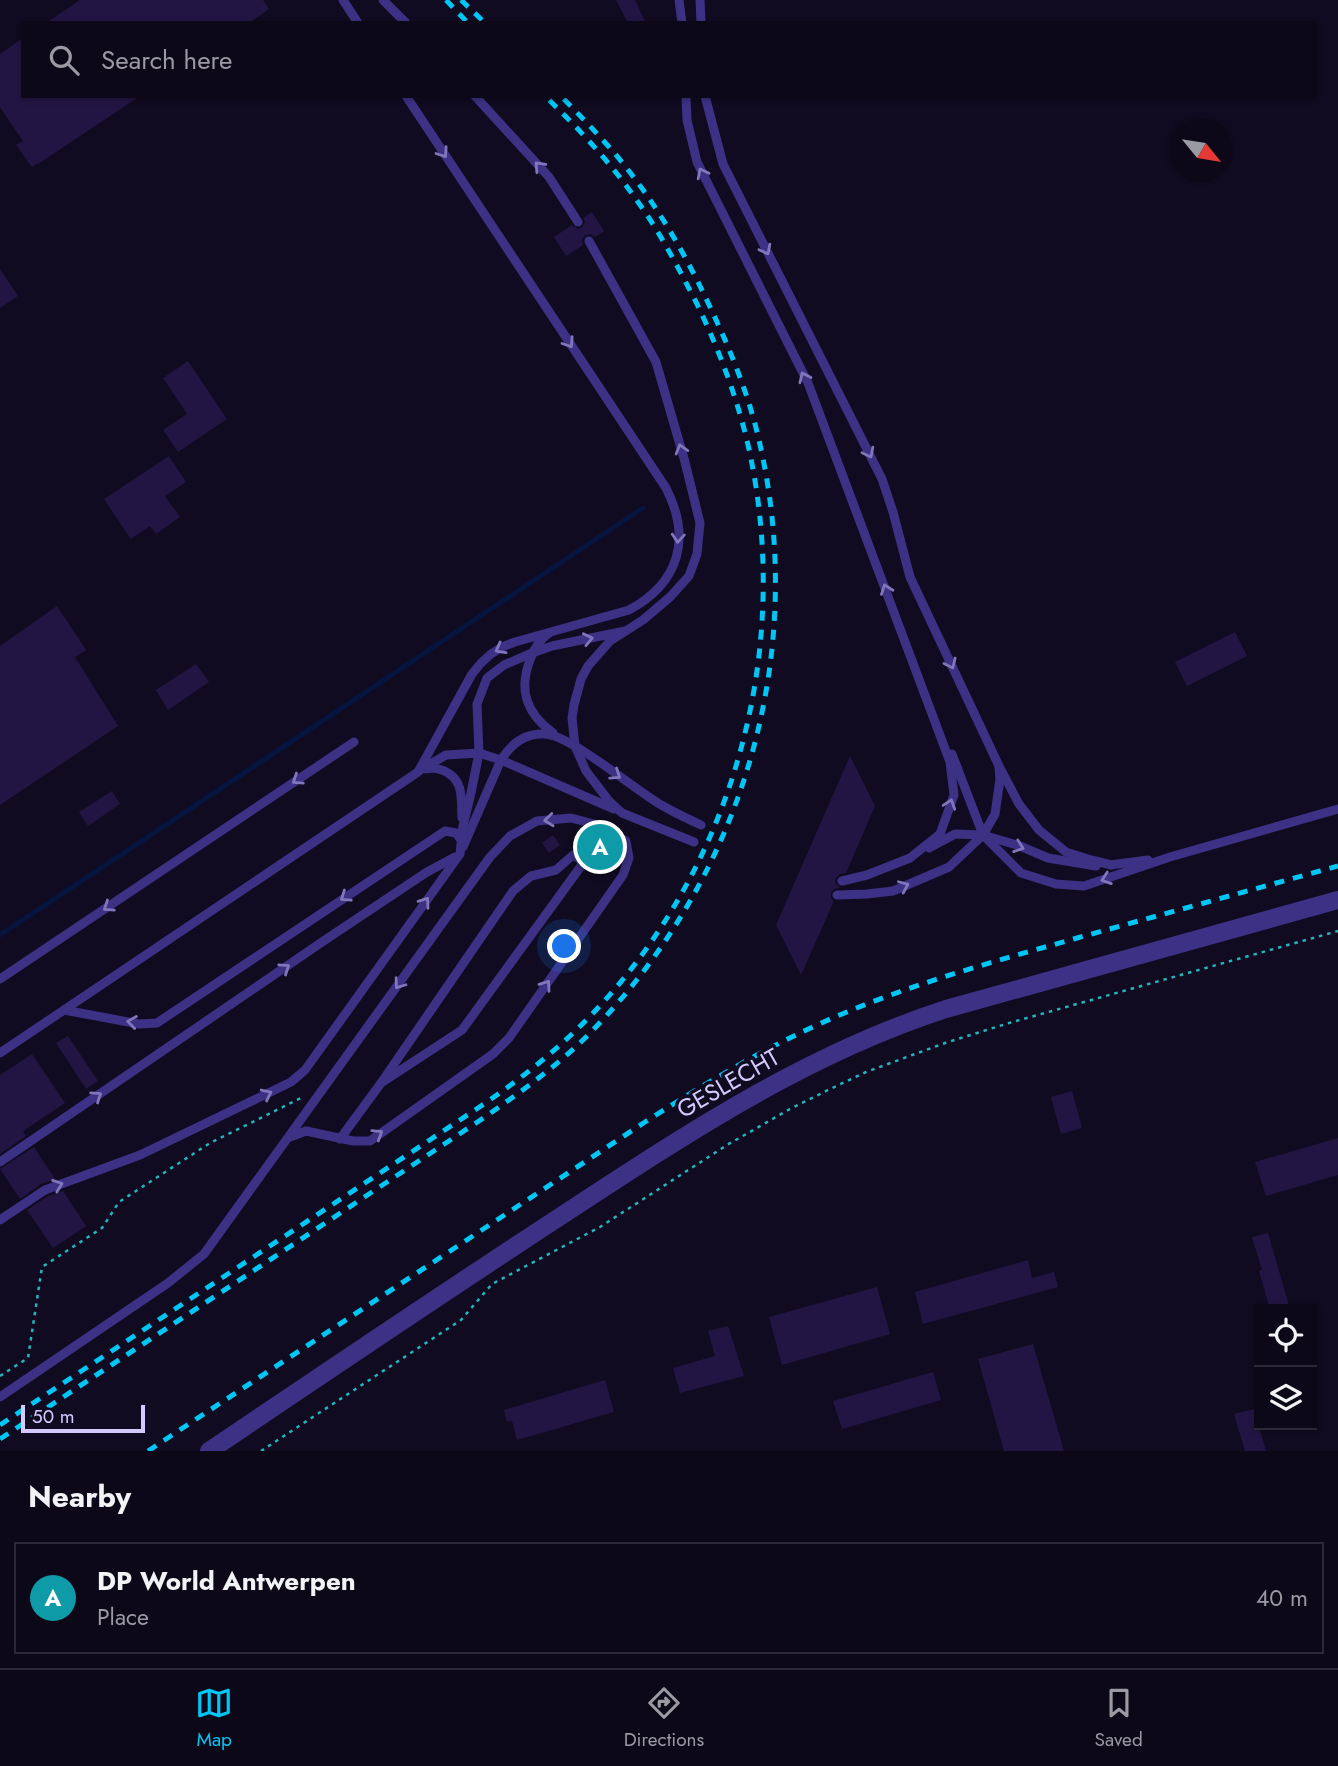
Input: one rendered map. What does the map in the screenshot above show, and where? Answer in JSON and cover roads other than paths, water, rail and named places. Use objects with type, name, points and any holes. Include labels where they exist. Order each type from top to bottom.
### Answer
[{"type":"street","name":"GESLECHT","points":[[209,1451],[665,1147],[744,1099],[796,1072],[885,1031],[946,1009],[1338,900]]},
{"type":"lane","points":[[343,0],[357,21]]},
{"type":"lane","points":[[383,0],[404,21]]},
{"type":"lane","points":[[680,0],[682,21]]},
{"type":"lane","points":[[700,0],[701,21]]},
{"type":"lane","points":[[407,98],[658,477],[675,505],[679,522],[675,561],[667,578],[645,601],[629,610],[502,647],[481,663],[460,693],[418,772]]},
{"type":"lane","points":[[477,98],[550,177],[578,222]]},
{"type":"lane","points":[[686,98],[687,120],[697,162],[808,383],[950,762],[954,795],[940,834],[910,858]]},
{"type":"lane","points":[[706,98],[723,164],[882,479],[910,577],[999,766],[1020,804],[1039,830],[1066,852],[1112,864]]},
{"type":"lane","points":[[589,241],[656,362],[700,523],[697,554],[689,576],[643,620],[598,653],[581,679],[576,693],[572,718],[575,746],[586,771],[622,813]]},
{"type":"lane","points":[[554,630],[538,642],[525,679],[524,692],[534,715],[556,736],[663,806],[701,825]]},
{"type":"lane","points":[[460,854],[463,826],[479,753],[477,705],[487,678],[504,665],[552,646],[625,631]]},
{"type":"lane","points":[[922,687],[930,692],[983,835],[1021,873],[1056,884],[1084,886],[1170,857],[1338,809]]},
{"type":"lane","points":[[0,1220],[45,1190],[140,1155],[291,1082],[305,1070],[460,854],[500,760],[509,747],[518,740],[533,735],[556,736]]},
{"type":"lane","points":[[0,979],[354,742]]},
{"type":"lane","points":[[0,1053],[446,755],[479,753],[500,760],[694,842]]},
{"type":"lane","points":[[837,895],[893,891],[949,867],[983,835],[995,814],[999,766]]},
{"type":"lane","points":[[418,772],[435,768],[455,778],[460,786],[463,826]]},
{"type":"lane","points":[[0,1397],[168,1283],[204,1254],[490,857],[510,836],[537,821],[571,818],[602,826],[626,841],[629,858],[623,875],[509,1038],[494,1054],[370,1141],[340,1139],[306,1131],[290,1137]]},
{"type":"lane","points":[[64,1010],[139,1024],[157,1023],[445,831],[456,832],[461,841]]},
{"type":"lane","points":[[842,881],[867,875],[910,858],[955,834],[983,835],[1048,858],[1096,866],[1170,857]]},
{"type":"lane","points":[[0,1162],[427,872],[460,854]]},
{"type":"lane","points":[[340,1139],[513,891],[531,876],[556,870],[573,855],[584,862],[462,1030],[380,1083]]},
{"type":"waterway","points":[[0,935],[643,508]]},
{"type":"railway","points":[[446,0],[466,21]]},
{"type":"railway","points":[[461,0],[483,21]]},
{"type":"railway","points":[[0,1425],[478,1108],[538,1064],[571,1035],[625,976],[671,912],[708,842],[735,768],[754,691],[763,612],[761,533],[750,454],[721,359],[697,304],[669,252],[617,174],[547,98]]},
{"type":"railway","points":[[0,1439],[485,1117],[560,1061],[583,1040],[639,977],[686,907],[724,833],[752,755],[769,674],[775,591],[771,508],[755,424],[724,337],[669,229],[624,165],[563,98]]},
{"type":"railway","points":[[148,1451],[645,1122],[786,1040],[865,1005],[955,973],[1338,866]]},
{"type":"place","name":"DP World Antwerpen","points":[[600,847]]}]
